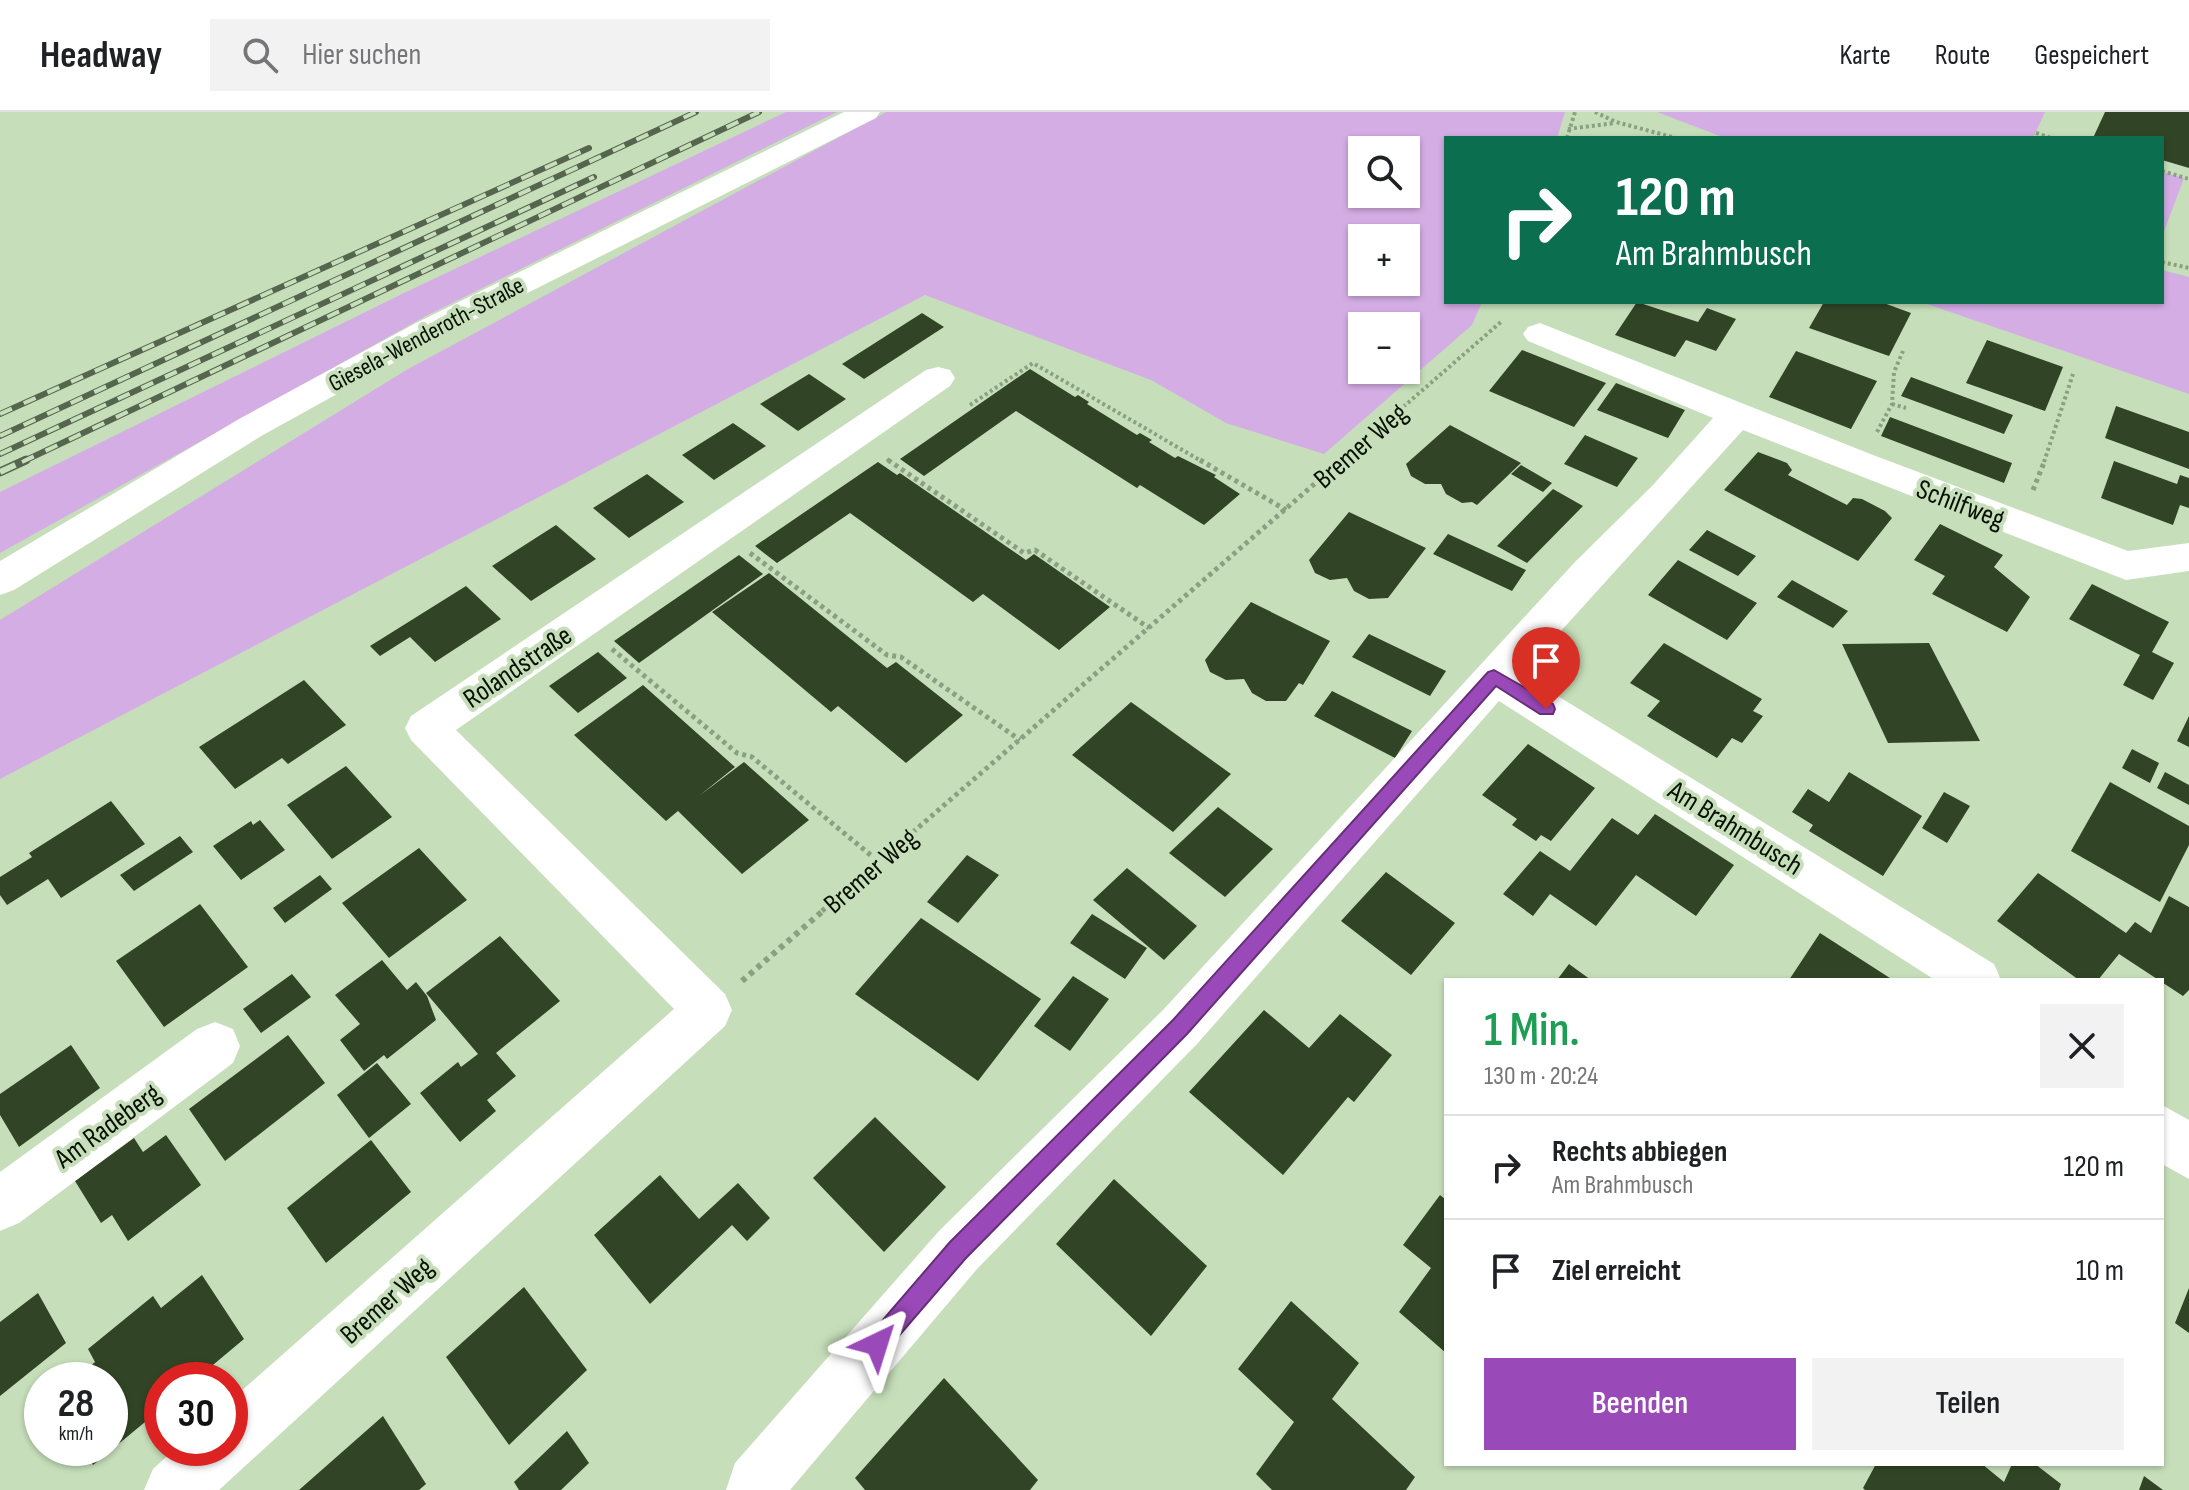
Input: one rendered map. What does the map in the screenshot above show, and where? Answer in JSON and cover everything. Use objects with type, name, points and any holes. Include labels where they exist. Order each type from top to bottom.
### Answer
[{"type":"street","name":"Giesela-Wenderoth-Straße","points":[[0,580],[251,427],[428,330],[866,112]]},
{"type":"street","name":"Schilfweg","points":[[1540,334],[1736,415],[2126,566],[2189,557]]},
{"type":"street","name":"Rolandstraße","points":[[708,1010],[426,728],[938,378]]},
{"type":"street","points":[[756,1490],[756,1484],[958,1250],[1180,1027],[1494,677],[1736,415]]},
{"type":"street","name":"Am Brahmbusch","points":[[1494,677],[1974,978]]},
{"type":"street","name":"Bremer Weg","points":[[248,1424],[708,1010]]},
{"type":"street","name":"Am Radeberg","points":[[0,1204],[215,1046]]},
{"type":"street","points":[[2164,1133],[2189,1153]]},
{"type":"street","points":[[174,1490],[201,1466]]},
{"type":"path","points":[[1567,136],[1575,112]]},
{"type":"path","points":[[1595,112],[1616,122],[1668,136]]},
{"type":"path","points":[[1568,129],[1616,122]]},
{"type":"path","points":[[2036,133],[2045,136]]},
{"type":"path","points":[[2164,172],[2189,179]]},
{"type":"path","points":[[2164,262],[2189,268]]},
{"type":"path","name":"Bremer Weg","points":[[708,1010],[1286,510],[1502,321],[1506,312]]},
{"type":"path","points":[[1860,464],[1892,404],[1894,372],[1903,351]]},
{"type":"path","points":[[963,409],[1033,363],[1286,510]]},
{"type":"path","points":[[2019,524],[2053,440],[2073,374]]},
{"type":"path","points":[[1892,404],[1906,408]]},
{"type":"path","points":[[854,436],[1024,553],[1035,550],[1149,628]]},
{"type":"path","points":[[891,461],[903,453]]},
{"type":"path","points":[[717,529],[887,655],[901,657],[1020,740]]},
{"type":"path","points":[[580,623],[737,753],[752,757],[879,862]]},
{"type":"shaded area","points":[[786,112],[837,112],[426,316],[0,553],[0,492],[404,293]]},
{"type":"shaded area","points":[[886,112],[1565,112],[1558,136],[1444,136],[1444,304],[1481,304],[1472,325],[1420,370],[1420,312],[1348,312],[1348,384],[1404,384],[1324,454],[1226,423],[1151,380],[925,295],[0,779],[0,620],[408,369]]},
{"type":"shaded area","points":[[1657,112],[2045,112],[2034,136],[1720,136]]},
{"type":"shaded area","points":[[2164,173],[2184,178],[2164,232]]},
{"type":"shaded area","points":[[2164,271],[2189,277],[2189,394],[1927,304],[2164,304]]},
{"type":"building","points":[[2105,112],[2189,112],[2189,168],[2164,161],[2164,136],[2094,136]]},
{"type":"building","points":[[1636,304],[1698,322],[1707,308],[1736,319],[1716,351],[1686,340],[1675,357],[1615,335]]},
{"type":"building","points":[[1823,304],[1886,304],[1911,313],[1889,356],[1809,328]]},
{"type":"building","points":[[922,313],[944,327],[864,379],[842,364]]},
{"type":"building","points":[[1987,340],[2063,367],[2045,411],[1966,383]]},
{"type":"building","points":[[1522,350],[1606,383],[1574,427],[1489,391]]},
{"type":"building","points":[[1796,351],[1877,381],[1851,429],[1769,397]]},
{"type":"building","points":[[1030,369],[1075,397],[1078,395],[1137,435],[1140,433],[1152,440],[1149,442],[1175,458],[1178,456],[1216,475],[1214,477],[1240,494],[1204,525],[1140,485],[1137,488],[1016,411],[924,476],[900,459]]},
{"type":"building","points":[[809,374],[846,399],[798,431],[760,404]]},
{"type":"building","points":[[1911,377],[2013,415],[2004,434],[1901,396]]},
{"type":"building","points":[[1616,383],[1685,410],[1668,438],[1597,410]]},
{"type":"building","points":[[2116,406],[2189,432],[2189,469],[2105,438]]},
{"type":"building","points":[[1890,417],[2012,463],[2004,483],[1881,436]]},
{"type":"building","points":[[733,423],[766,446],[714,480],[682,455]]},
{"type":"building","points":[[1450,425],[1521,463],[1477,505],[1462,503],[1446,494],[1441,484],[1425,484],[1411,476],[1406,464]]},
{"type":"building","points":[[1585,435],[1638,458],[1617,487],[1564,464]]},
{"type":"building","points":[[1758,452],[1787,463],[1792,470],[1788,475],[1847,505],[1853,498],[1862,499],[1892,518],[1858,561],[1724,490]]},
{"type":"building","points":[[2114,461],[2177,484],[2180,475],[2189,478],[2189,508],[2180,505],[2173,525],[2101,498]]},
{"type":"building","points":[[878,462],[897,475],[900,473],[1026,560],[1034,554],[1110,607],[1059,650],[983,594],[973,602],[850,513],[777,563],[755,546]]},
{"type":"building","points":[[1521,465],[1552,483],[1543,492],[1511,474]]},
{"type":"building","points":[[647,474],[684,502],[629,538],[593,508]]},
{"type":"building","points":[[1553,489],[1583,506],[1527,563],[1497,546]]},
{"type":"building","points":[[1349,512],[1426,548],[1388,598],[1369,599],[1354,591],[1347,578],[1330,580],[1315,573],[1309,560]]},
{"type":"building","points":[[1940,524],[2003,555],[1994,567],[2030,597],[2007,632],[1932,594],[1945,576],[1914,560]]},
{"type":"building","points":[[556,525],[596,559],[531,601],[492,566]]},
{"type":"building","points":[[1707,530],[1756,556],[1738,576],[1689,550]]},
{"type":"building","points":[[1448,534],[1526,570],[1512,591],[1433,554]]},
{"type":"building","points":[[739,555],[763,574],[639,663],[614,641]]},
{"type":"building","points":[[1678,560],[1757,603],[1727,640],[1648,595]]},
{"type":"building","points":[[769,573],[887,668],[896,662],[963,715],[906,763],[838,706],[831,712],[712,612]]},
{"type":"building","points":[[1792,580],[1848,611],[1833,628],[1777,597]]},
{"type":"building","points":[[2092,584],[2169,622],[2152,652],[2174,663],[2153,700],[2123,685],[2140,655],[2069,619]]},
{"type":"building","points":[[466,586],[501,619],[435,662],[410,637],[380,656],[370,646]]},
{"type":"building","points":[[1251,602],[1330,641],[1303,685],[1299,683],[1286,701],[1266,701],[1252,693],[1244,679],[1226,680],[1210,672],[1205,660]]},
{"type":"building","points":[[1369,634],[1446,671],[1430,696],[1352,657]]},
{"type":"building","points":[[1664,643],[1762,699],[1753,711],[1763,716],[1742,743],[1732,738],[1717,758],[1647,716],[1660,701],[1630,683]]},
{"type":"building","points":[[1929,643],[1980,741],[1888,743],[1842,644]]},
{"type":"building","points":[[598,652],[627,678],[578,713],[549,686]]},
{"type":"building","points":[[304,680],[346,725],[288,764],[282,758],[235,789],[199,747]]},
{"type":"building","points":[[643,685],[735,767],[699,796],[744,762],[809,820],[742,874],[678,811],[666,821],[574,735]]},
{"type":"building","points":[[1332,691],[1412,731],[1395,758],[1314,716]]},
{"type":"building","points":[[1131,702],[1231,774],[1173,832],[1072,755]]},
{"type":"building","points":[[2189,716],[2189,747],[2177,741]]},
{"type":"building","points":[[1528,744],[1595,788],[1551,841],[1541,835],[1536,841],[1512,825],[1517,819],[1482,795]]},
{"type":"building","points":[[2132,749],[2159,763],[2150,783],[2122,768]]},
{"type":"building","points":[[346,766],[392,817],[332,859],[287,805]]},
{"type":"building","points":[[1849,772],[1922,816],[1883,876],[1809,831],[1813,825],[1792,812],[1808,789],[1829,802]]},
{"type":"building","points":[[2165,772],[2189,785],[2189,805],[2157,788]]},
{"type":"building","points":[[2110,782],[2189,826],[2189,845],[2160,902],[2071,851]]},
{"type":"building","points":[[1944,792],[1970,806],[1947,843],[1922,828]]},
{"type":"building","points":[[111,801],[145,844],[61,898],[48,879],[7,905],[0,895],[0,877],[32,857],[29,853]]},
{"type":"building","points":[[1218,807],[1273,849],[1225,897],[1169,853]]},
{"type":"building","points":[[1655,814],[1734,865],[1696,916],[1636,875],[1596,926],[1550,894],[1533,916],[1503,894],[1540,851],[1570,871],[1612,818],[1638,835]]},
{"type":"building","points":[[260,820],[285,850],[241,880],[213,846],[251,821],[253,825]]},
{"type":"building","points":[[180,836],[193,852],[134,891],[120,875]]},
{"type":"building","points":[[419,848],[467,900],[389,958],[342,903]]},
{"type":"building","points":[[967,855],[999,875],[958,923],[927,902]]},
{"type":"building","points":[[1127,868],[1197,926],[1164,960],[1093,900]]},
{"type":"building","points":[[1386,872],[1455,923],[1411,975],[1341,921]]},
{"type":"building","points":[[2038,873],[2126,933],[2135,922],[2151,933],[2169,896],[2189,907],[2189,990],[2183,996],[2164,984],[2164,978],[2156,978],[2119,954],[2100,978],[2076,978],[1997,921]]},
{"type":"building","points":[[320,875],[332,889],[285,923],[273,908]]},
{"type":"building","points":[[200,904],[248,967],[164,1027],[116,961]]},
{"type":"building","points":[[1092,914],[1147,948],[1125,979],[1070,943]]},
{"type":"building","points":[[921,918],[1041,999],[978,1081],[855,994]]},
{"type":"building","points":[[1820,933],[1890,978],[1790,978]]},
{"type":"building","points":[[500,936],[560,1001],[496,1053],[516,1076],[487,1100],[496,1111],[460,1142],[420,1093],[458,1062],[461,1067],[478,1054],[426,993]]},
{"type":"building","points":[[382,960],[407,990],[416,982],[427,996],[436,1020],[387,1059],[384,1055],[364,1071],[340,1040],[360,1024],[335,995]]},
{"type":"building","points":[[1569,964],[1588,978],[1558,978]]},
{"type":"building","points":[[292,974],[311,997],[261,1033],[243,1009]]},
{"type":"building","points":[[1073,976],[1109,999],[1070,1051],[1034,1026]]},
{"type":"building","points":[[1264,1010],[1309,1048],[1340,1014],[1392,1055],[1354,1102],[1348,1097],[1283,1175],[1189,1092]]},
{"type":"building","points":[[288,1035],[325,1083],[225,1161],[189,1109]]},
{"type":"building","points":[[71,1045],[100,1088],[19,1147],[0,1115],[0,1094]]},
{"type":"building","points":[[377,1063],[411,1104],[369,1138],[337,1095]]},
{"type":"building","points":[[875,1117],[946,1187],[884,1252],[813,1178]]},
{"type":"building","points":[[166,1135],[201,1185],[128,1241],[112,1215],[101,1223],[75,1181],[134,1138],[143,1152]]},
{"type":"building","points":[[371,1140],[411,1192],[326,1263],[287,1208]]},
{"type":"building","points":[[660,1175],[699,1219],[738,1183],[770,1218],[747,1241],[732,1225],[650,1304],[594,1235]]},
{"type":"building","points":[[1114,1179],[1207,1266],[1151,1336],[1056,1244]]},
{"type":"building","points":[[1440,1195],[1444,1198],[1444,1351],[1399,1312],[1431,1268],[1403,1245]]},
{"type":"building","points":[[202,1275],[244,1339],[217,1362],[144,1362],[144,1423],[128,1436],[128,1362],[95,1362],[88,1349],[153,1296],[161,1308]]},
{"type":"building","points":[[524,1287],[587,1370],[509,1445],[446,1357]]},
{"type":"building","points":[[2189,1288],[2189,1333],[2175,1323]]},
{"type":"building","points":[[38,1293],[66,1343],[42,1362],[24,1362],[24,1377],[0,1396],[0,1322]]},
{"type":"building","points":[[1291,1301],[1359,1363],[1332,1399],[1415,1477],[1406,1490],[1272,1490],[1256,1474],[1294,1422],[1238,1369]]},
{"type":"building","points":[[944,1378],[1038,1480],[1030,1490],[865,1490],[855,1478]]},
{"type":"building","points":[[383,1416],[426,1484],[419,1490],[299,1490]]},
{"type":"building","points":[[567,1431],[589,1463],[561,1490],[519,1490],[514,1482]]},
{"type":"building","points":[[1875,1466],[1984,1466],[2004,1482],[2011,1466],[2038,1466],[2061,1484],[2059,1490],[1863,1488]]},
{"type":"building","points":[[2144,1476],[2163,1490],[2139,1490]]},
{"type":"railway","points":[[0,436],[696,112]]},
{"type":"railway","points":[[22,462],[759,112]]},
{"type":"railway","points":[[0,414],[589,148]]},
{"type":"railway","points":[[0,454],[594,177]]},
{"type":"railway","points":[[0,472],[26,460]]},
{"type":"route","points":[[877,1344],[958,1250],[1180,1027],[1494,677],[1546,709]]}]
